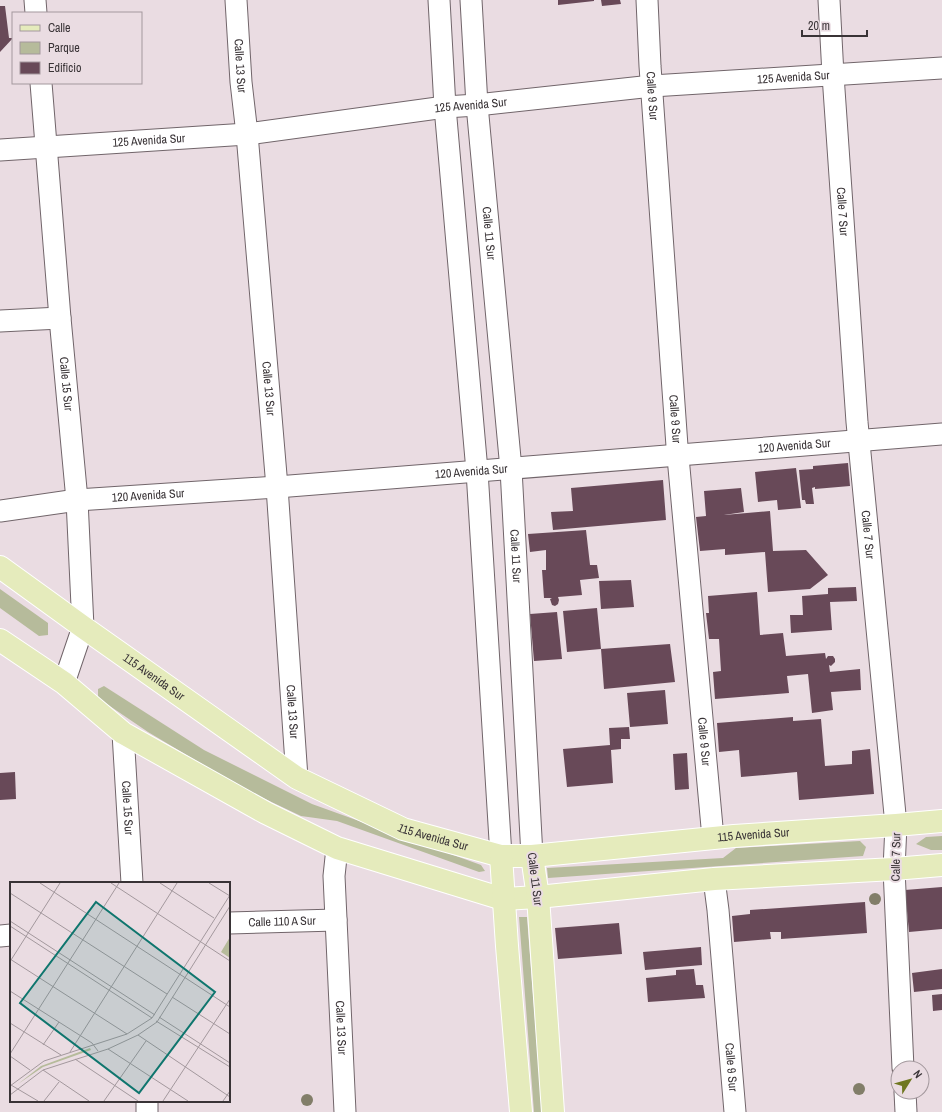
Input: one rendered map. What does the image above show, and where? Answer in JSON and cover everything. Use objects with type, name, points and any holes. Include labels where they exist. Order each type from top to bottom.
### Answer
[{"type":"main road","name":"115 Avenida Sur","points":[[0,567],[297,778],[403,829],[500,856],[532,856],[713,838],[942,821]]},
{"type":"main road","points":[[0,640],[64,683],[123,733],[266,813],[337,848],[503,899],[538,897],[714,879],[942,865]]},
{"type":"main road","points":[[500,856],[521,1112]]},
{"type":"main road","name":"Calle 11 Sur","points":[[532,856],[538,897],[553,1112]]},
{"type":"street","points":[[35,0],[36,12]]},
{"type":"street","name":"Calle 13 Sur","points":[[236,0],[241,82],[247,134],[277,487],[297,778]]},
{"type":"street","points":[[438,0],[445,107],[477,471],[500,856]]},
{"type":"street","name":"Calle 11 Sur","points":[[471,0],[477,105],[511,469],[532,856]]},
{"type":"street","name":"Calle 9 Sur","points":[[647,0],[678,455],[713,838]]},
{"type":"street","name":"Calle 7 Sur","points":[[829,0],[858,440],[896,825],[894,869],[903,1060]]},
{"type":"street","name":"125 Avenida Sur","points":[[0,150],[247,134],[445,107],[477,105],[652,86],[942,68]]},
{"type":"street","name":"Calle 15 Sur","points":[[41,84],[60,318],[77,500],[83,627],[64,683]]},
{"type":"street","points":[[0,321],[60,318]]},
{"type":"street","name":"120 Avenida Sur","points":[[0,510],[77,500],[105,500],[277,487],[942,434]]},
{"type":"street","name":"Calle 15 Sur","points":[[123,733],[132,882]]},
{"type":"street","name":"Calle 13 Sur","points":[[337,848],[334,876],[345,1112]]},
{"type":"street","name":"Calle 9 Sur","points":[[714,879],[718,910],[735,1112]]},
{"type":"street","name":"Calle 110 A Sur","points":[[230,923],[336,920]]},
{"type":"street","points":[[0,936],[10,935]]},
{"type":"street","points":[[905,1100],[906,1112]]},
{"type":"street","points":[[147,1102],[148,1112]]},
{"type":"green space","points":[[0,589],[48,623],[48,635],[39,636],[0,608]]},
{"type":"green space","points":[[104,686],[204,750],[312,804],[481,865],[485,871],[479,872],[337,821],[301,816],[242,788],[148,732],[98,698],[98,689]]},
{"type":"green space","points":[[942,836],[942,850],[931,850],[916,844],[926,837]]},
{"type":"green space","points":[[860,841],[866,847],[863,856],[548,878],[547,868],[723,858],[736,848]]},
{"type":"green space","points":[[519,917],[527,917],[542,1112],[534,1112]]},
{"type":"building","points":[[558,0],[594,0],[594,1],[558,5]]},
{"type":"building","points":[[601,0],[620,0],[621,4],[602,6]]},
{"type":"building","points":[[0,6],[5,6],[9,38],[12,39],[0,52]]},
{"type":"building","points":[[848,463],[850,486],[815,489],[815,487],[812,488],[814,504],[806,504],[805,500],[802,500],[799,470],[813,469],[813,466]]},
{"type":"building","points":[[796,468],[801,508],[778,510],[777,500],[758,502],[755,472]]},
{"type":"building","points":[[663,480],[666,520],[553,530],[551,512],[573,511],[571,488]]},
{"type":"building","points":[[741,488],[744,512],[724,515],[770,511],[773,551],[806,550],[828,575],[810,589],[768,592],[765,552],[725,555],[725,549],[700,551],[696,517],[706,516],[704,491]]},
{"type":"building","points":[[586,530],[590,565],[597,565],[599,578],[580,580],[582,595],[558,597],[558,604],[555,606],[552,605],[550,599],[552,598],[544,598],[542,570],[546,570],[546,550],[530,552],[528,534]]},
{"type":"building","points":[[631,580],[634,607],[601,609],[599,581]]},
{"type":"building","points":[[856,587],[857,601],[830,602],[832,630],[791,633],[790,615],[803,615],[802,596],[828,594],[828,588]]},
{"type":"building","points":[[757,592],[760,635],[783,633],[786,656],[825,653],[826,659],[828,656],[833,656],[835,662],[831,666],[829,665],[830,672],[860,669],[861,690],[831,692],[833,710],[812,713],[808,674],[787,676],[789,693],[715,699],[713,672],[721,671],[719,639],[709,639],[706,613],[709,613],[708,596]]},
{"type":"building","points":[[597,608],[601,649],[567,652],[563,611]]},
{"type":"building","points":[[557,612],[562,659],[534,661],[530,614]]},
{"type":"building","points":[[670,644],[675,682],[604,689],[601,649]]},
{"type":"building","points":[[665,690],[668,724],[630,727],[627,693]]},
{"type":"building","points":[[793,717],[793,721],[821,719],[825,766],[852,764],[852,751],[870,749],[874,794],[799,800],[797,772],[741,777],[739,750],[719,752],[717,723]]},
{"type":"building","points":[[629,727],[630,739],[621,739],[621,749],[611,750],[613,783],[567,787],[563,749],[610,745],[609,728]]},
{"type":"building","points":[[687,753],[689,789],[675,790],[673,754]]},
{"type":"building","points":[[15,772],[16,799],[0,800],[0,773]]},
{"type":"building","points":[[942,887],[942,929],[909,932],[905,890]]},
{"type":"building","points":[[865,902],[867,933],[781,939],[781,932],[770,932],[771,939],[734,942],[732,916],[750,914],[750,910]]},
{"type":"building","points":[[619,923],[622,954],[558,959],[555,928]]},
{"type":"building","points":[[701,947],[702,965],[645,970],[643,952]]},
{"type":"building","points":[[694,969],[696,985],[703,985],[705,998],[648,1002],[646,978],[676,975],[676,970]]},
{"type":"building","points":[[942,969],[942,989],[914,992],[912,973]]},
{"type":"building","points":[[942,994],[942,1010],[933,1011],[932,995]]}]
